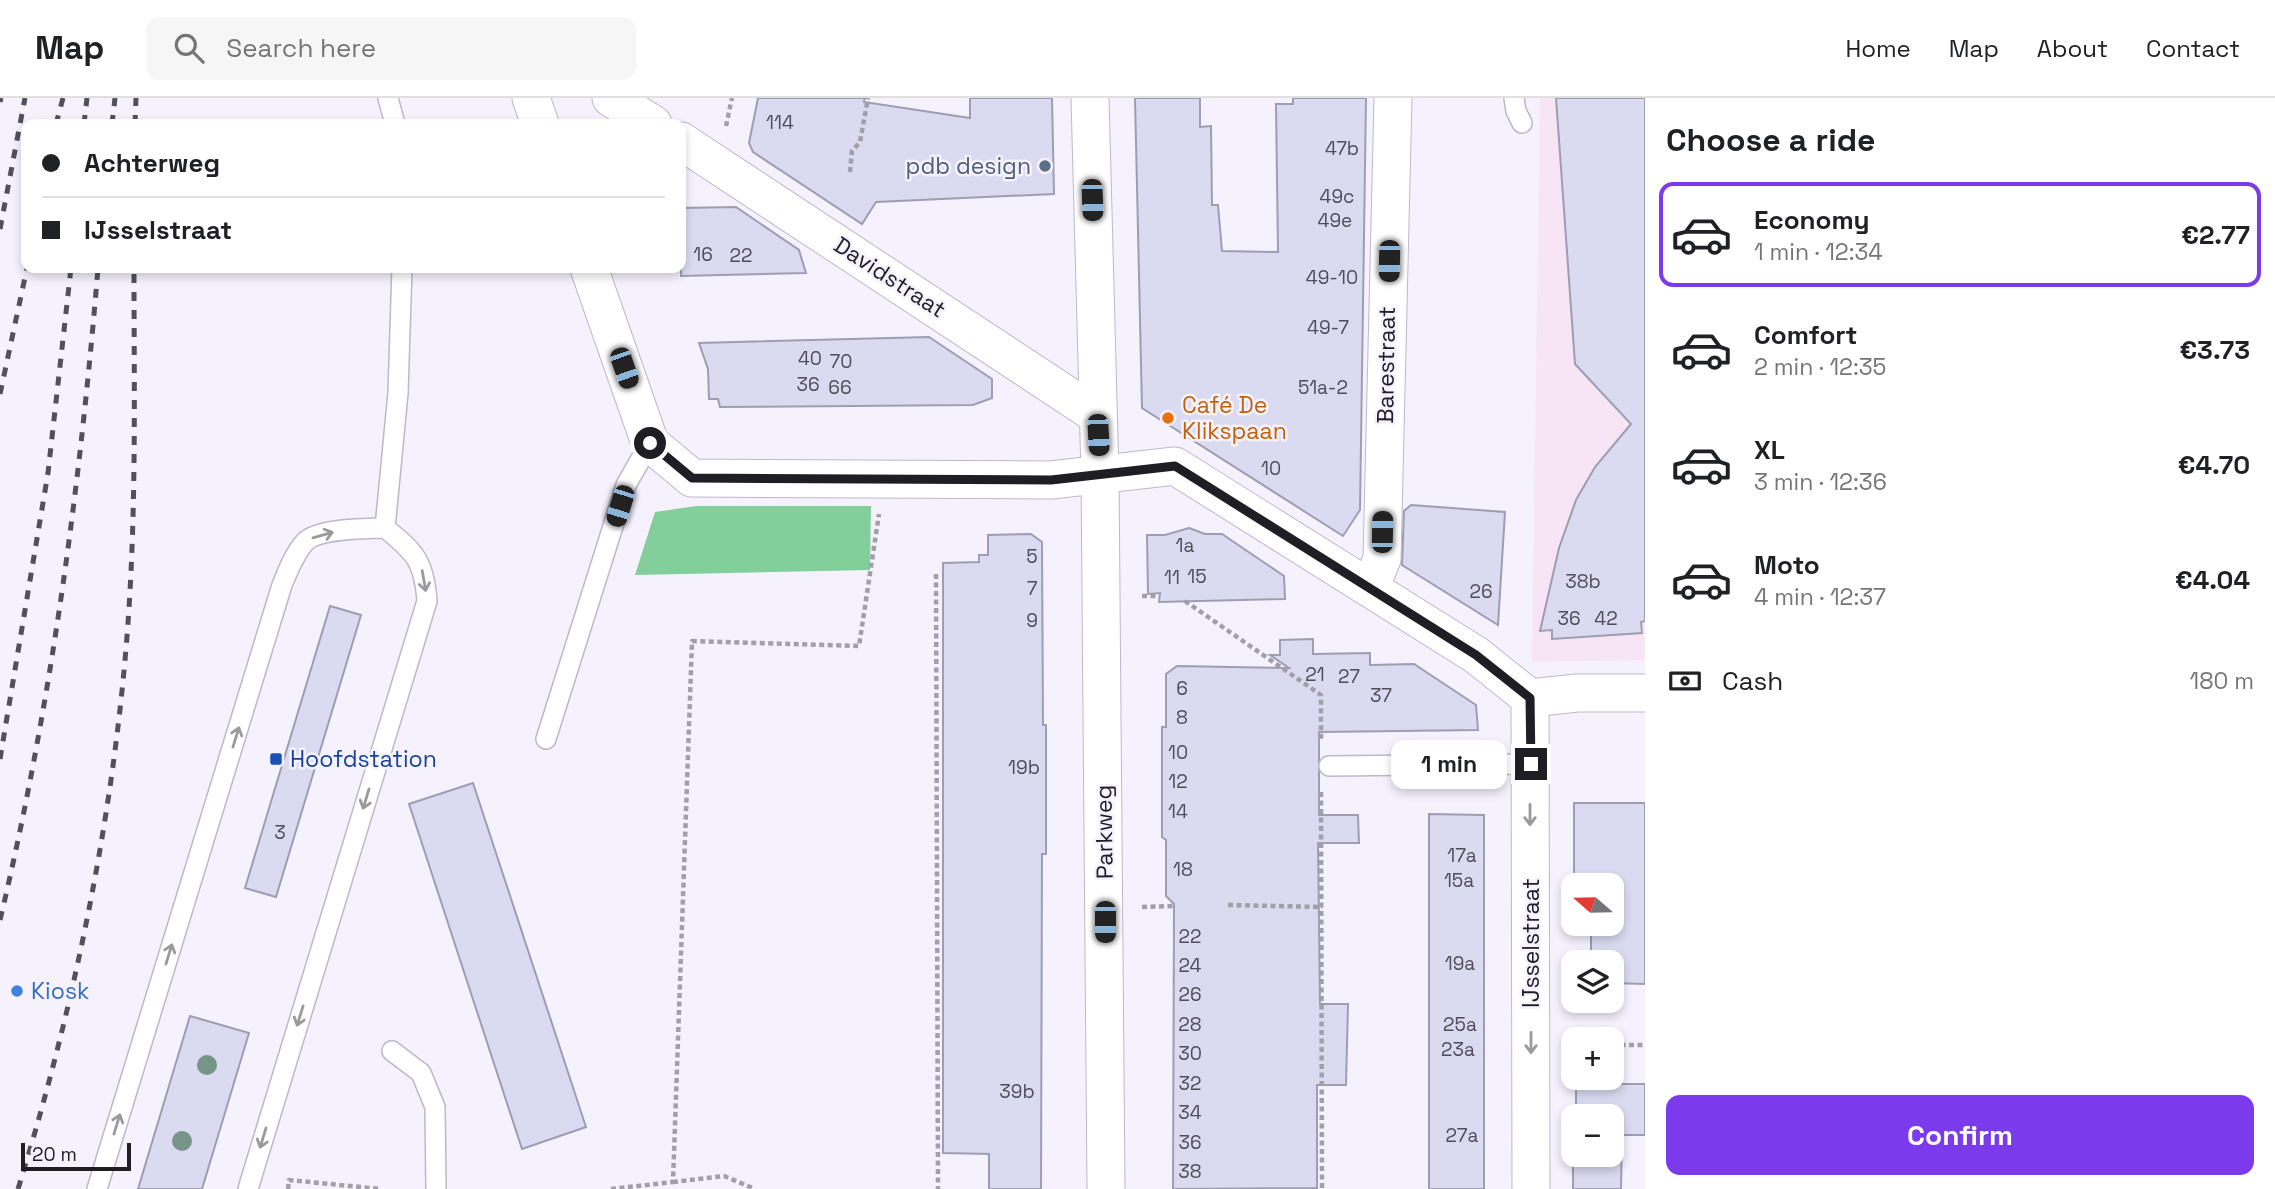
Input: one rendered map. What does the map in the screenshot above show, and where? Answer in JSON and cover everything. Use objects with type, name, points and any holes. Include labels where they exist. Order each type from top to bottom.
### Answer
[{"type":"street","points":[[531,98],[538,119]]},
{"type":"street","points":[[611,98],[645,119]]},
{"type":"street","name":"Parkweg","points":[[1090,98],[1100,475],[1106,1189]]},
{"type":"street","name":"Barestraat","points":[[1370,588],[1382,559],[1393,98]]},
{"type":"street","name":"Davidstraat","points":[[686,144],[1097,415]]},
{"type":"street","points":[[591,273],[650,443],[692,478],[1051,480],[1175,466],[1476,655],[1530,698],[1577,693],[1645,693]]},
{"type":"street","name":"IJsselstraat","points":[[1530,698],[1531,1189]]},
{"type":"lane","points":[[388,98],[394,119]]},
{"type":"lane","points":[[1514,98],[1522,123]]},
{"type":"lane","points":[[385,528],[398,393],[402,273]]},
{"type":"lane","points":[[546,739],[626,485],[650,443]]},
{"type":"lane","points":[[97,1189],[282,586],[293,560],[307,540],[342,530],[385,528],[413,551],[425,574],[427,601],[248,1189]]},
{"type":"lane","points":[[1324,766],[1531,764]]},
{"type":"lane","points":[[392,1051],[421,1073],[435,1107],[436,1189]]},
{"type":"path","points":[[850,172],[852,151],[860,142],[868,98]]},
{"type":"path","points":[[673,1182],[692,641],[859,646],[885,479]]},
{"type":"path","points":[[936,574],[938,1189]]},
{"type":"path","points":[[1142,596],[1160,596]]},
{"type":"path","points":[[1185,601],[1321,695],[1324,766],[1322,1189]]},
{"type":"path","points":[[1228,905],[1322,907]]},
{"type":"path","points":[[1142,907],[1174,906]]},
{"type":"path","points":[[1624,1045],[1645,1045]]},
{"type":"path","points":[[611,1189],[724,1176],[755,1189]]},
{"type":"path","points":[[288,1189],[289,1180],[381,1189]]},
{"type":"shaded area","points":[[1540,98],[1645,98],[1645,660],[1532,662]]},
{"type":"green space","points":[[696,506],[871,506],[870,570],[635,575],[655,512]]},
{"type":"building","points":[[758,98],[865,98],[864,102],[970,118],[970,98],[1052,98],[1054,194],[876,202],[862,224],[753,152],[749,143]]},
{"type":"building","points":[[1135,98],[1200,98],[1200,127],[1211,126],[1212,205],[1218,205],[1222,251],[1278,252],[1276,104],[1293,104],[1293,98],[1366,98],[1360,510],[1343,536],[1142,408]]},
{"type":"building","points":[[1556,98],[1645,98],[1645,621],[1641,622],[1642,633],[1552,639],[1552,630],[1540,631],[1559,548],[1576,500],[1595,467],[1631,424],[1575,364]]},
{"type":"building","points":[[736,207],[799,250],[806,273],[681,276],[681,273],[686,273],[686,208]]},
{"type":"building","points":[[929,337],[992,379],[992,398],[973,405],[720,407],[718,399],[709,399],[708,369],[699,343]]},
{"type":"building","points":[[1411,505],[1505,512],[1498,625],[1402,565],[1404,511]]},
{"type":"building","points":[[1189,528],[1205,534],[1222,534],[1284,576],[1285,599],[1159,602],[1160,593],[1148,594],[1147,535],[1165,535]]},
{"type":"building","points":[[1031,534],[1042,542],[1043,725],[1046,725],[1046,854],[1042,854],[1041,1189],[989,1189],[989,1154],[943,1153],[943,563],[979,562],[979,555],[988,555],[988,535]]},
{"type":"building","points":[[330,606],[361,615],[276,897],[245,888]]},
{"type":"building","points":[[1313,639],[1313,654],[1370,653],[1370,665],[1414,664],[1476,705],[1478,730],[1319,732],[1319,815],[1358,815],[1359,843],[1318,843],[1320,1004],[1348,1004],[1346,1085],[1317,1085],[1317,1188],[1173,1189],[1174,904],[1166,896],[1166,840],[1162,837],[1162,727],[1166,727],[1166,674],[1177,666],[1289,668],[1270,655],[1280,655],[1280,640]]},
{"type":"building","points":[[473,783],[586,1127],[522,1149],[409,804]]},
{"type":"building","points":[[1574,803],[1645,803],[1645,984],[1624,983],[1624,950],[1591,950],[1591,936],[1624,936],[1624,873],[1574,873]]},
{"type":"building","points":[[1429,814],[1484,815],[1484,1189],[1429,1189]]},
{"type":"building","points":[[190,1016],[249,1033],[202,1189],[138,1189]]},
{"type":"building","points":[[1624,1084],[1645,1084],[1645,1135],[1624,1135],[1624,1104],[1576,1104],[1576,1090],[1624,1090]]},
{"type":"building","points":[[1573,1167],[1621,1167],[1621,1189],[1573,1189]]},
{"type":"railway","points":[[0,102],[1,98]]},
{"type":"railway","points":[[0,229],[25,98]]},
{"type":"railway","points":[[57,119],[63,98]]},
{"type":"railway","points":[[85,119],[87,98]]},
{"type":"railway","points":[[113,119],[115,98]]},
{"type":"railway","points":[[135,119],[136,98]]},
{"type":"railway","points":[[0,394],[26,273]]},
{"type":"railway","points":[[0,759],[48,473],[70,273]]},
{"type":"railway","points":[[0,920],[49,677],[73,514],[98,273]]},
{"type":"railway","points":[[18,1189],[71,993],[98,861],[118,727],[131,561],[134,273]]},
{"type":"place","name":"pdb design","points":[[1045,166]]},
{"type":"place","name":"Café De Klikspaan","points":[[1168,418]]},
{"type":"place","name":"Hoofdstation","points":[[276,759]]},
{"type":"place","name":"Kiosk","points":[[17,991]]},
{"type":"route","points":[[650,443],[692,478],[1051,480],[1175,466],[1476,655],[1530,698],[1531,764]]}]
